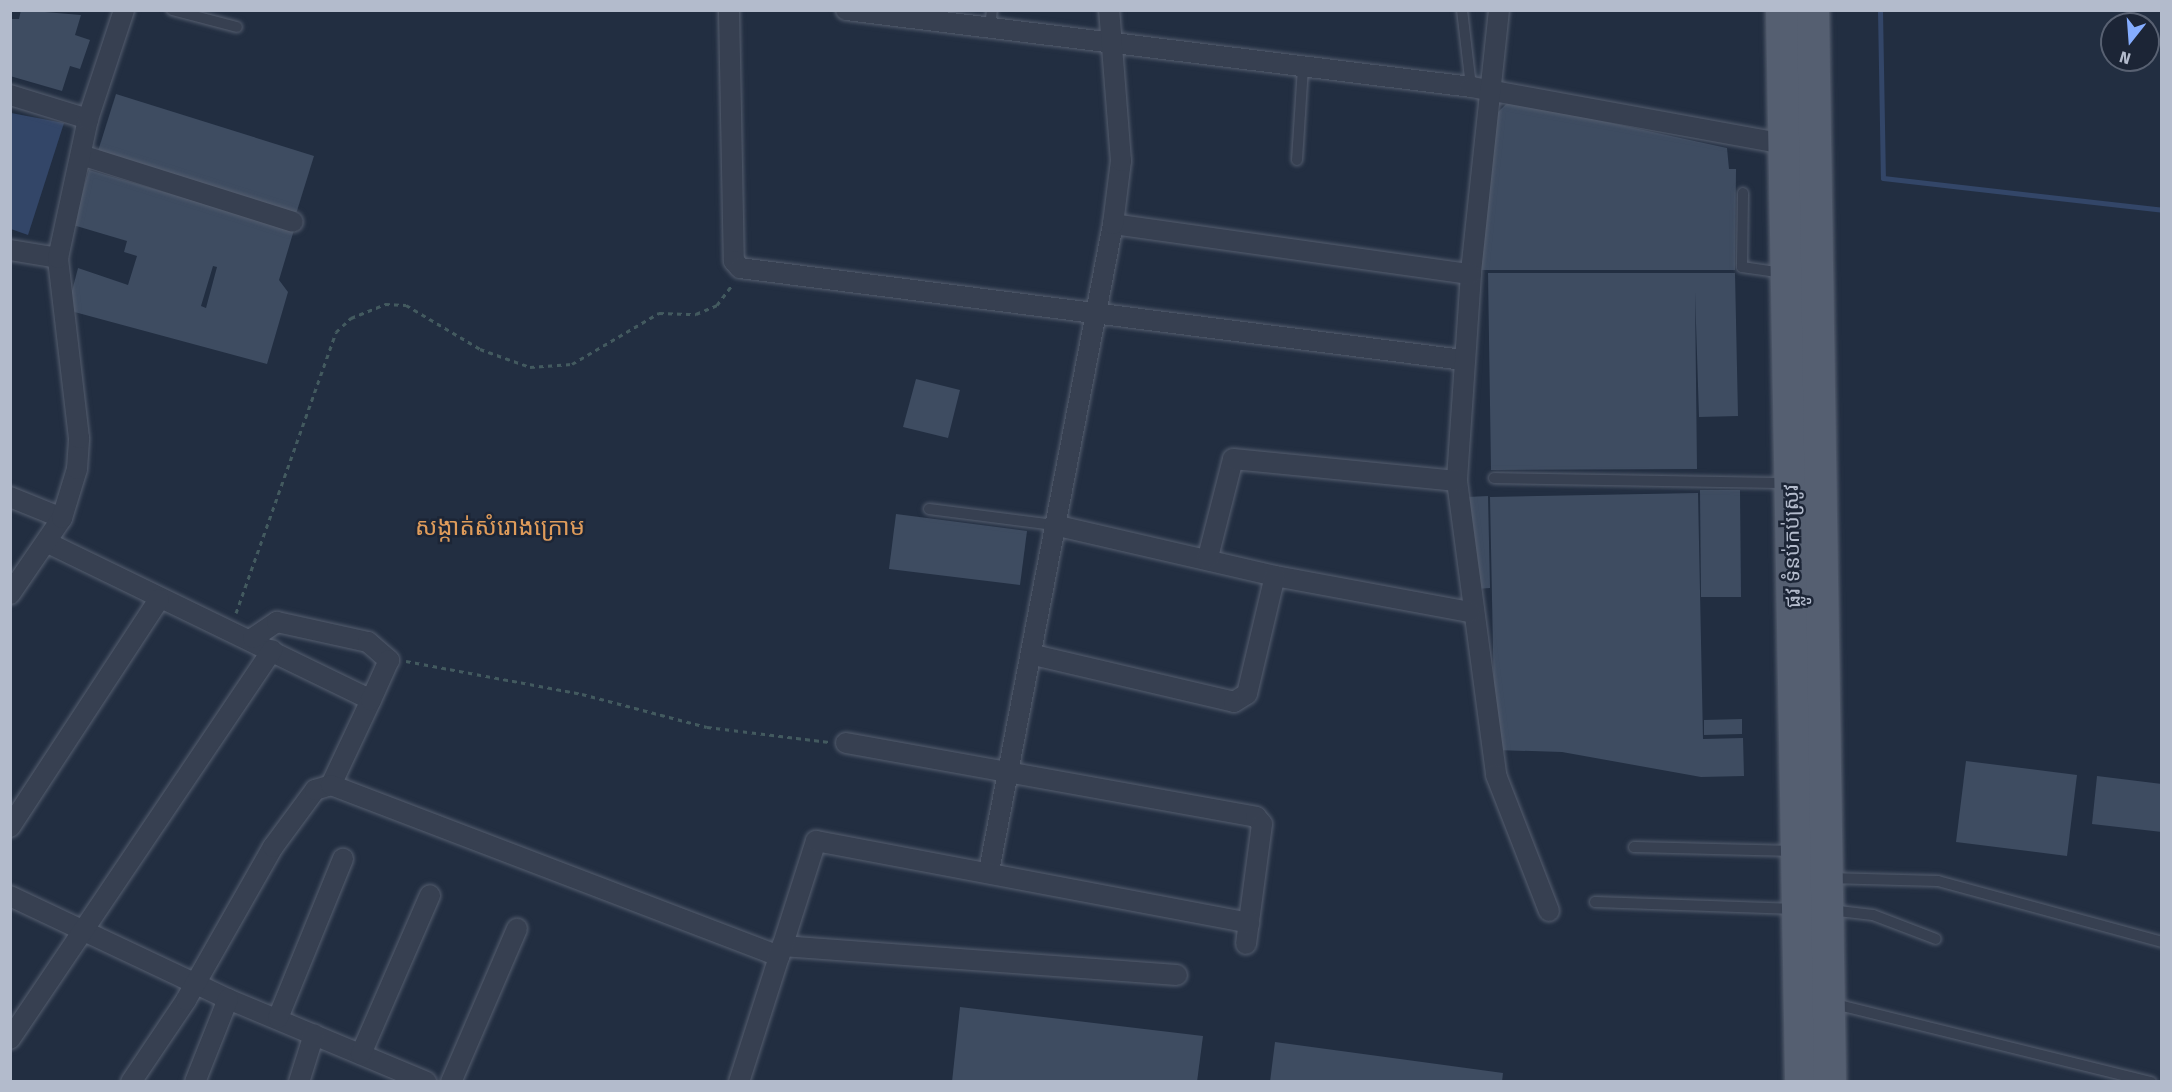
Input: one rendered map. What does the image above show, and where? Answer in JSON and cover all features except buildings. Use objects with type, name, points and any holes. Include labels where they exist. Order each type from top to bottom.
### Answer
[{"type":"main road","name":"ផ្លូវ ទំនប់កប់ស្រូវ","points":[[1782,10],[1798,851],[1813,910],[1828,1002],[1830,1082]]},
{"type":"main road","name":"ផ្លូវ ទំនប់កប់ស្រូវ","points":[[1802,1082],[1813,910],[1826,878],[1813,10]]},
{"type":"street","points":[[10,594],[62,518],[77,469],[79,438],[58,258],[88,119],[124,10]]},
{"type":"street","points":[[729,10],[734,261],[740,268],[1095,310],[1463,360]]},
{"type":"street","points":[[846,10],[991,19],[1109,39],[1471,87],[1785,145],[1816,147]]},
{"type":"street","points":[[989,871],[1034,655],[1054,525],[1113,224],[1121,161],[1109,39],[1109,10]]},
{"type":"street","points":[[1499,10],[1493,91],[1463,360],[1457,481],[1470,612],[1496,775],[1549,911]]},
{"type":"street","points":[[10,95],[88,119]]},
{"type":"street","points":[[81,155],[293,222]]},
{"type":"street","points":[[1113,224],[1471,274]]},
{"type":"street","points":[[10,250],[58,258]]},
{"type":"street","points":[[1208,557],[1233,459],[1457,481]]},
{"type":"street","points":[[10,497],[62,518]]},
{"type":"street","points":[[1054,525],[1208,557],[1275,576],[1470,612]]},
{"type":"street","points":[[46,542],[159,598],[229,626],[372,700]]},
{"type":"street","points":[[1034,655],[1234,702],[1247,694],[1275,576]]},
{"type":"street","points":[[10,827],[159,598]]},
{"type":"street","points":[[253,638],[278,622],[368,642],[389,660],[331,785]]},
{"type":"street","points":[[10,1039],[85,931],[272,650]]},
{"type":"street","points":[[846,743],[1256,818],[1262,824],[1246,944]]},
{"type":"street","points":[[131,1082],[194,983],[273,847],[315,790],[331,785],[781,951],[1177,975]]},
{"type":"street","points":[[739,1082],[816,841],[989,871],[1249,922]]},
{"type":"street","points":[[278,1018],[343,859]]},
{"type":"street","points":[[361,1054],[430,895]]},
{"type":"street","points":[[10,896],[228,999],[361,1054],[395,1075],[426,1082]]},
{"type":"street","points":[[451,1082],[517,929]]},
{"type":"street","points":[[195,1082],[228,999]]},
{"type":"street","points":[[299,1082],[314,1034]]},
{"type":"lane","points":[[172,10],[237,27]]},
{"type":"lane","points":[[1462,10],[1471,87]]},
{"type":"lane","points":[[1297,160],[1303,66]]},
{"type":"lane","points":[[1743,193],[1742,267],[1787,273]]},
{"type":"lane","points":[[1494,478],[1791,483]]},
{"type":"lane","points":[[930,509],[1054,525]]},
{"type":"lane","points":[[1634,847],[1798,851]]},
{"type":"lane","points":[[1826,878],[1938,881],[2162,942]]},
{"type":"lane","points":[[1595,902],[1813,910],[1873,915],[1936,939]]},
{"type":"lane","points":[[1828,1002],[2151,1082]]},
{"type":"path","points":[[229,626],[336,332],[351,318],[385,304],[406,305],[480,349],[530,367],[572,363],[659,313],[696,314],[717,305],[740,268]]},
{"type":"path","points":[[389,660],[512,679],[707,726],[846,743]]},
{"type":"water","points":[[11,113],[64,123],[28,235],[11,229]]},
{"type":"waterway","points":[[1880,10],[1883,178],[2162,210]]},
{"type":"district","name":"សង្កាត់សំរោងក្រោម","points":[[500,528]]}]
